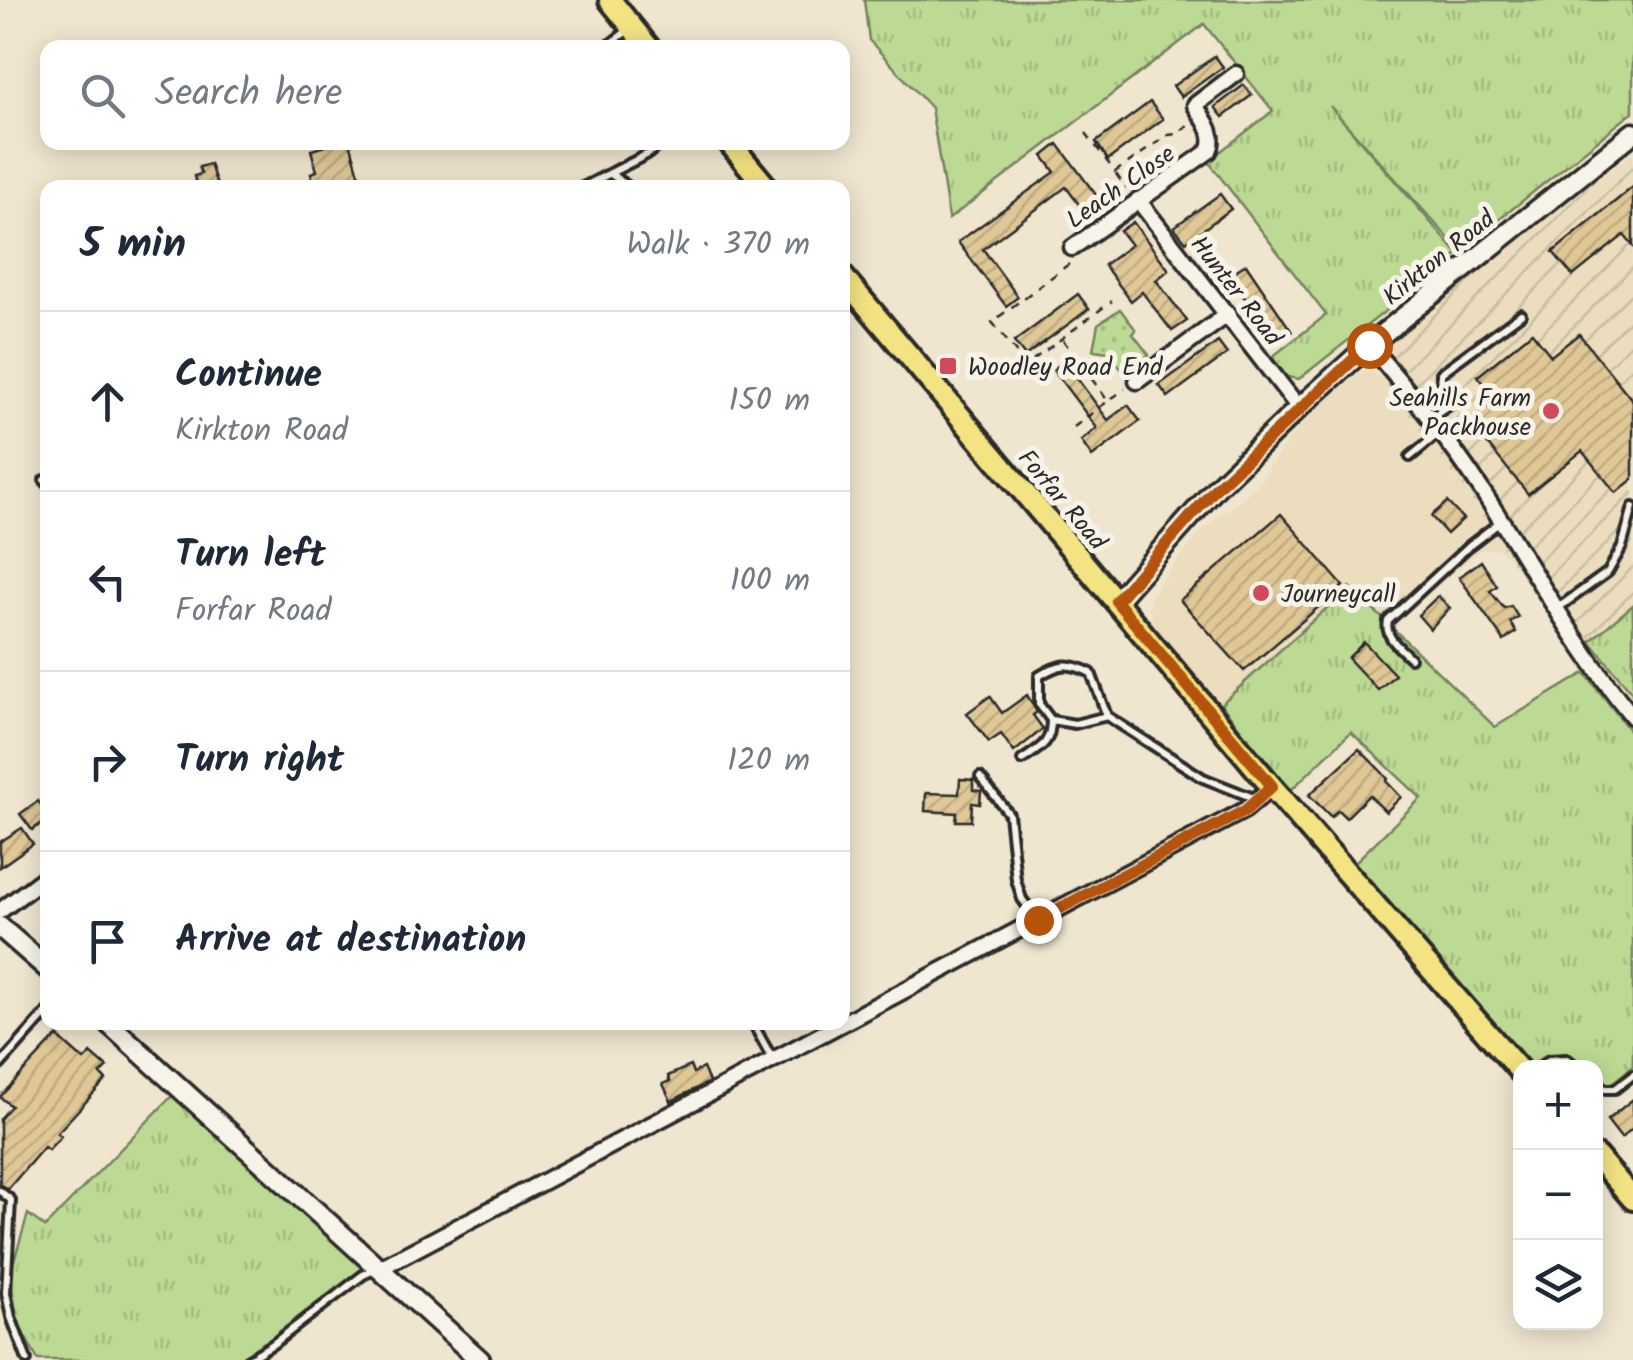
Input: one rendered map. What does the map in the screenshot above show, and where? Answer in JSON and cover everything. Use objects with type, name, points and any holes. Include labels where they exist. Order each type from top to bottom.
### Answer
[{"type":"main road","points":[[610,0],[643,40]]},
{"type":"main road","points":[[736,150],[760,180]]},
{"type":"main road","name":"Forfar Road","points":[[850,285],[1116,601],[1265,793],[1513,1063]]},
{"type":"main road","points":[[1603,1164],[1633,1199]]},
{"type":"street","points":[[1201,116],[1195,105],[1236,74]]},
{"type":"street","name":"Leach Close","points":[[1075,252],[1136,201],[1209,151],[1213,142],[1211,132],[1201,116]]},
{"type":"street","name":"Kirkton Road","points":[[1116,601],[1216,488],[1369,345],[1633,133]]},
{"type":"street","name":"Hunter Road","points":[[1136,201],[1300,408]]},
{"type":"street","points":[[1137,382],[1228,314]]},
{"type":"street","points":[[1369,345],[1478,484],[1583,650],[1633,718]]},
{"type":"street","points":[[850,1019],[1246,810],[1265,793]]},
{"type":"street","points":[[0,911],[40,881]]},
{"type":"street","points":[[0,926],[40,962]]},
{"type":"street","points":[[116,1030],[480,1360]]},
{"type":"street","points":[[380,1268],[830,1030]]},
{"type":"lane","points":[[616,40],[632,27]]},
{"type":"lane","points":[[597,180],[653,150]]},
{"type":"lane","points":[[610,173],[619,180]]},
{"type":"lane","points":[[1430,419],[1453,401],[1441,379],[1442,373],[1521,314]]},
{"type":"lane","points":[[1410,457],[1440,432]]},
{"type":"lane","points":[[1557,609],[1608,572],[1622,547],[1633,507]]},
{"type":"lane","points":[[1410,658],[1388,635],[1388,621],[1470,545],[1501,522]]},
{"type":"lane","points":[[1022,760],[1044,745],[1050,734],[1050,720],[1039,704],[1039,676],[1054,667],[1074,665],[1091,673],[1107,716],[1203,778],[1265,793]]},
{"type":"lane","points":[[1050,720],[1074,724],[1107,716]]},
{"type":"lane","points":[[980,777],[1009,814],[1016,880],[1022,899],[1038,920]]},
{"type":"lane","points":[[0,1066],[40,1020]]},
{"type":"lane","points":[[756,1030],[773,1060]]},
{"type":"lane","points":[[1603,1088],[1615,1089],[1633,1076]]},
{"type":"lane","points":[[0,1190],[10,1200],[6,1293],[10,1318],[27,1360]]},
{"type":"lane","points":[[246,1360],[363,1275],[380,1268]]},
{"type":"path","points":[[1115,172],[1201,116]]},
{"type":"path","points":[[1086,133],[1136,201]]},
{"type":"path","points":[[1075,252],[992,322],[1026,366],[1112,302]]},
{"type":"path","points":[[1062,338],[1108,401]]},
{"type":"path","points":[[1074,426],[1137,382]]},
{"type":"shaded area","points":[[1633,153],[1633,735],[1585,673],[1461,484],[1382,379],[1388,346],[1399,328]]},
{"type":"shaded area","points":[[1367,370],[1382,379],[1461,484],[1509,557],[1496,548],[1479,551],[1408,612],[1394,629],[1350,587],[1221,704],[1161,639],[1148,608],[1153,592],[1200,532],[1257,486],[1289,439],[1343,384]]},
{"type":"green space","points":[[864,0],[1633,0],[1633,112],[1460,251],[1330,106],[1458,254],[1299,379],[1287,377],[1272,357],[1326,315],[1208,161],[1273,111],[1204,24],[949,219],[931,108],[869,40]]},
{"type":"green space","points":[[1120,309],[1149,355],[1125,374],[1109,352],[1093,350],[1098,324]]},
{"type":"green space","points":[[1350,587],[1495,727],[1585,673],[1633,735],[1633,1066],[1603,1090],[1603,1060],[1523,1060],[1353,864],[1421,798],[1351,732],[1289,792],[1221,704]]},
{"type":"green space","points":[[1633,605],[1633,694],[1590,641]]},
{"type":"green space","points":[[173,1095],[364,1267],[245,1360],[38,1360],[18,1324],[10,1274],[28,1214],[45,1227]]},
{"type":"building","points":[[1215,56],[1223,67],[1181,97],[1173,86]]},
{"type":"building","points":[[1244,85],[1252,95],[1223,117],[1215,107]]},
{"type":"building","points":[[1150,102],[1163,119],[1108,160],[1096,142]]},
{"type":"building","points":[[1058,144],[1105,207],[1089,218],[1066,187],[983,249],[1018,297],[1006,306],[958,242],[1055,172],[1043,156]]},
{"type":"building","points":[[311,150],[352,150],[361,180],[313,180],[311,173],[317,171]]},
{"type":"building","points":[[210,164],[215,180],[195,180],[194,176],[201,174],[199,167]]},
{"type":"building","points":[[1633,187],[1633,246],[1624,235],[1573,276],[1553,252]]},
{"type":"building","points":[[1220,194],[1231,209],[1186,242],[1174,227]]},
{"type":"building","points":[[1133,222],[1169,270],[1156,280],[1187,321],[1172,331],[1142,292],[1131,301],[1104,265],[1131,245],[1120,231]]},
{"type":"building","points":[[1246,264],[1292,332],[1276,343],[1229,275]]},
{"type":"building","points":[[1078,294],[1089,309],[1025,356],[1014,342]]},
{"type":"building","name":"Seahills Farm Packhouse","points":[[1532,332],[1551,356],[1579,334],[1633,401],[1633,479],[1616,493],[1582,451],[1528,494],[1469,421],[1496,399],[1478,376]]},
{"type":"building","points":[[1218,342],[1227,354],[1168,397],[1159,385]]},
{"type":"building","points":[[1064,361],[1108,420],[1128,405],[1140,421],[1092,457],[1081,441],[1097,428],[1053,370]]},
{"type":"building","points":[[1447,502],[1463,519],[1447,534],[1431,516]]},
{"type":"building","name":"Journeycall","points":[[1281,514],[1343,586],[1244,671],[1180,600]]},
{"type":"building","points":[[1481,561],[1497,586],[1490,591],[1504,608],[1511,606],[1518,617],[1510,622],[1516,632],[1504,641],[1459,577]]},
{"type":"building","points":[[1438,596],[1450,608],[1430,629],[1418,615]]},
{"type":"building","points":[[1364,642],[1395,675],[1378,690],[1348,658]]},
{"type":"building","points":[[1027,695],[1037,712],[1033,715],[1043,729],[1014,752],[1001,734],[989,742],[967,713],[990,696],[1002,713]]},
{"type":"building","points":[[1359,749],[1401,797],[1386,812],[1369,795],[1346,818],[1338,810],[1331,817],[1309,795]]},
{"type":"building","points":[[960,779],[973,780],[973,790],[981,791],[980,804],[972,803],[971,821],[956,821],[957,813],[925,811],[926,793],[959,794]]},
{"type":"building","points":[[38,801],[40,824],[32,830],[20,814]]},
{"type":"building","points":[[22,828],[33,844],[0,867],[0,842]]},
{"type":"building","points":[[57,1036],[84,1060],[91,1053],[107,1067],[100,1074],[106,1080],[57,1133],[61,1136],[48,1150],[44,1147],[8,1189],[0,1184],[0,1119],[11,1106],[0,1097]]},
{"type":"building","points":[[690,1066],[693,1073],[703,1068],[709,1082],[671,1101],[663,1084],[670,1081],[668,1076]]},
{"type":"building","points":[[1633,1099],[1633,1128],[1621,1138],[1607,1120]]},
{"type":"place","name":"Woodley Road End","points":[[948,366]]},
{"type":"place","name":"Seahills Farm Packhouse","points":[[1551,411]]},
{"type":"place","name":"Journeycall","points":[[1261,593]]},
{"type":"route","points":[[1038,920],[1246,810],[1272,786],[1116,601],[1216,488],[1369,345]]}]
